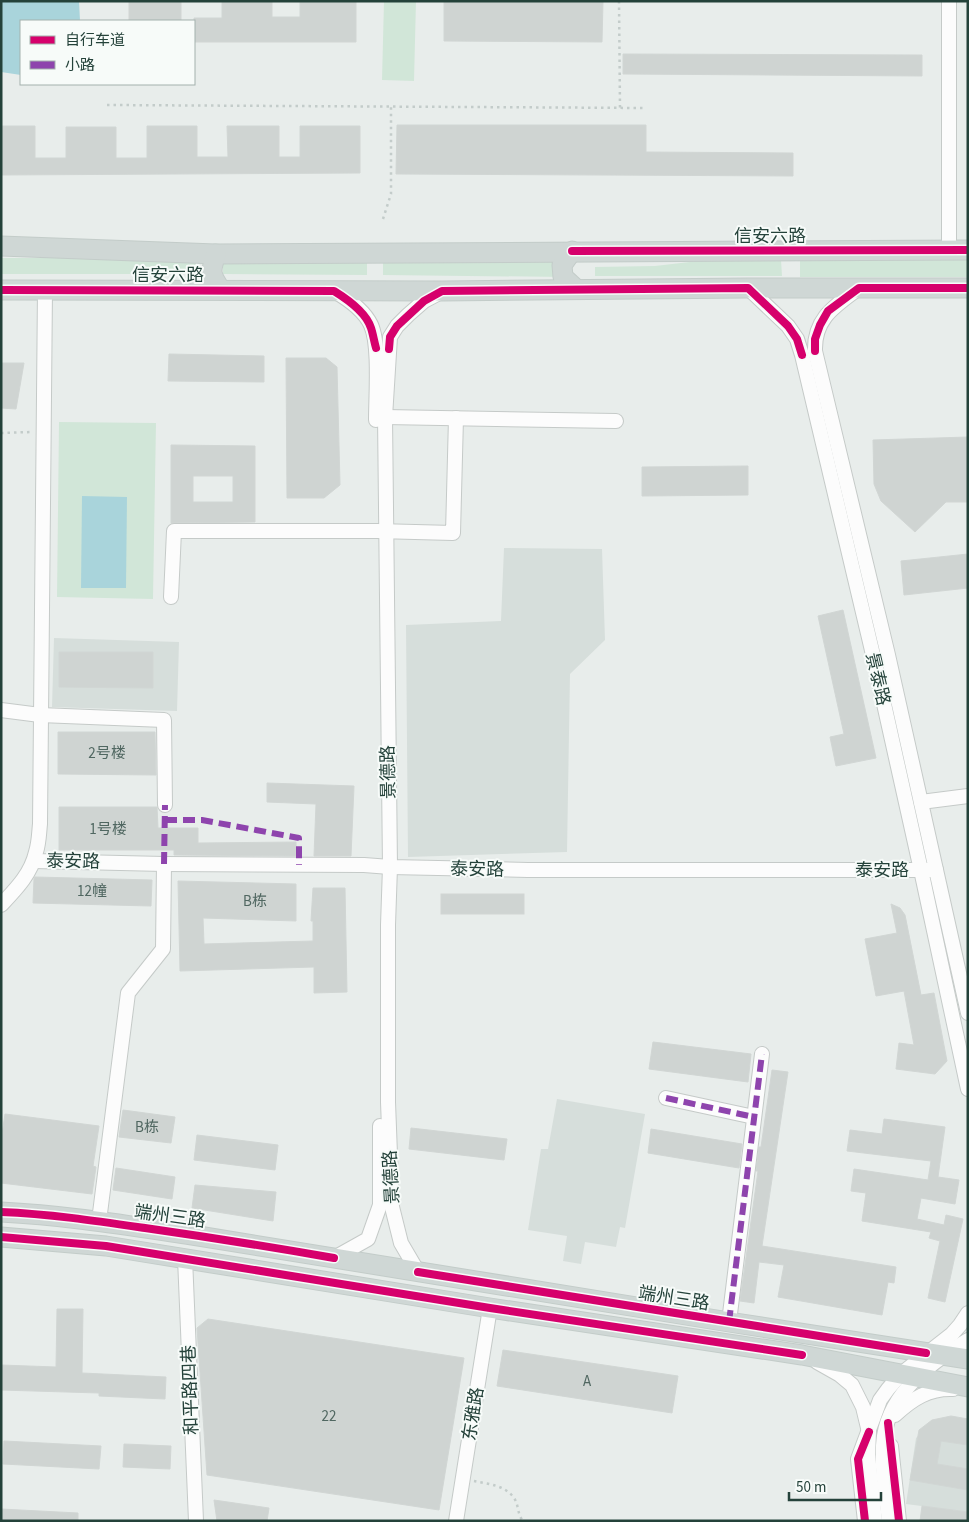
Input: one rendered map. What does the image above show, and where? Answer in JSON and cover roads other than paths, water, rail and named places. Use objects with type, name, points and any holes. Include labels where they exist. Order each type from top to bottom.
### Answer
[{"type":"main road","name":"信安六路","points":[[1,246],[216,254],[959,250]]},
{"type":"main road","points":[[572,251],[562,265],[563,277],[576,289]]},
{"type":"main road","points":[[216,254],[212,265],[212,277],[221,290]]},
{"type":"main road","name":"信安六路","points":[[1,290],[442,291],[968,288]]},
{"type":"main road","name":"端州三路","points":[[1,1212],[99,1221],[186,1234],[968,1359]]},
{"type":"main road","name":"端州三路","points":[[1,1236],[106,1246],[490,1308],[802,1355],[968,1389]]},
{"type":"main road","points":[[672,1335],[675,1313]]},
{"type":"street","points":[[949,1],[959,250]]},
{"type":"street","name":"景泰路","points":[[748,288],[788,326],[797,339],[802,355],[876,668],[968,1089]]},
{"type":"street","points":[[859,288],[828,312],[820,325],[815,339],[815,351],[855,515],[936,870],[964,979],[968,1013]]},
{"type":"street","points":[[1,905],[19,886],[29,871],[37,850],[40,824],[44,289]]},
{"type":"street","name":"景德路","points":[[334,290],[358,308],[371,325],[376,348],[388,925],[388,1102],[392,1206],[401,1243],[418,1272]]},
{"type":"street","name":"景德路","points":[[381,531],[390,337],[397,326],[418,305],[442,291]]},
{"type":"street","points":[[385,417],[616,421]]},
{"type":"street","points":[[171,597],[174,531],[453,533],[456,418]]},
{"type":"street","points":[[1,710],[40,715],[164,720],[165,805]]},
{"type":"street","points":[[921,802],[968,796]]},
{"type":"street","name":"泰安路","points":[[34,860],[164,864],[364,865],[528,870],[936,870]]},
{"type":"street","points":[[99,1221],[128,992],[163,950],[164,864]]},
{"type":"street","name":"景德路","points":[[334,1258],[368,1239],[380,1205],[386,867]]},
{"type":"street","points":[[729,1322],[762,1054]]},
{"type":"street","points":[[666,1098],[754,1117]]},
{"type":"street","name":"和平路四巷","points":[[185,1258],[196,1521]]},
{"type":"street","name":"东雅路","points":[[456,1521],[490,1308]]},
{"type":"street","points":[[865,1521],[858,1459],[880,1400],[888,1389],[909,1376],[935,1354],[960,1326],[968,1313]]},
{"type":"street","points":[[935,1354],[968,1340]]},
{"type":"street","points":[[802,1355],[835,1371],[852,1385],[863,1408],[869,1432],[868,1455],[875,1521]]},
{"type":"street","points":[[889,1521],[883,1474],[883,1450],[888,1423],[905,1390],[909,1376]]},
{"type":"street","points":[[888,1423],[909,1402],[927,1392],[945,1389],[968,1389]]},
{"type":"street","points":[[888,1423],[900,1521]]},
{"type":"water","points":[[3,1],[79,1],[80,20],[20,20],[20,75],[1,72],[1,4]]},
{"type":"water","points":[[82,496],[127,497],[126,588],[81,588]]}]
